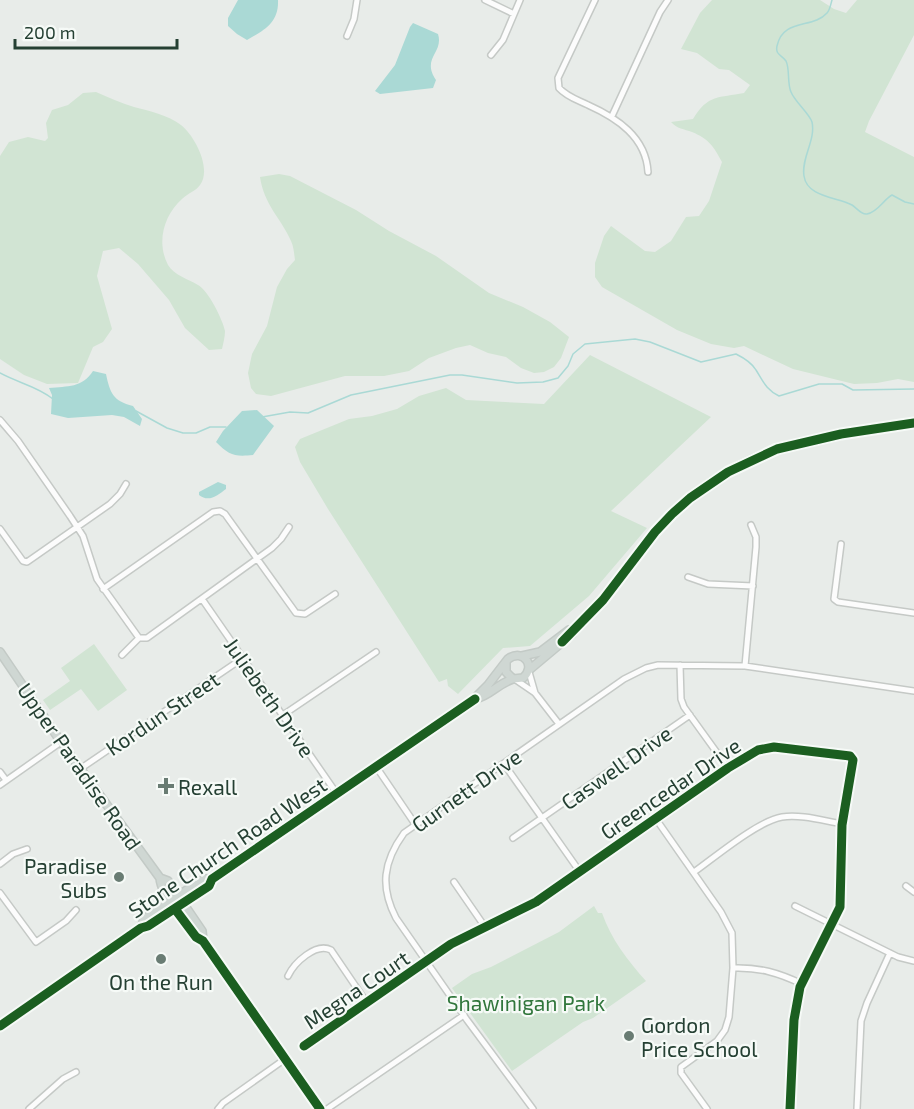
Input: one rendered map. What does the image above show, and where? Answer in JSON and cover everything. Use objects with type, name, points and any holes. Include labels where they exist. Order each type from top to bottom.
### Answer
[{"type":"main road","points":[[475,699],[482,698],[498,684],[523,678],[572,634],[573,630],[603,600],[672,514],[690,498],[728,472],[777,449],[804,442],[914,423]]},
{"type":"main road","points":[[475,699],[513,656],[540,652],[569,630],[573,630]]},
{"type":"main road","name":"Upper Paradise Road","points":[[0,652],[80,769],[160,878],[168,881],[181,899],[202,931],[203,940],[320,1109]]},
{"type":"main road","points":[[522,656],[528,662],[529,671]]},
{"type":"main road","points":[[506,663],[506,672],[515,679]]},
{"type":"main road","name":"Stone Church Road West","points":[[141,927],[144,919],[170,901],[181,899],[209,886],[212,879],[475,699]]},
{"type":"main road","name":"Upper Paradise Road","points":[[160,878],[160,886],[175,909],[196,937],[203,940]]},
{"type":"main road","name":"Stone Church Road West","points":[[0,1026],[141,927],[148,926],[175,909],[181,899]]},
{"type":"street","points":[[346,36],[354,19],[357,0]]},
{"type":"street","points":[[485,0],[514,14]]},
{"type":"street","points":[[491,55],[503,40],[520,0]]},
{"type":"street","points":[[595,0],[558,83],[559,88],[568,96],[612,116],[635,138],[644,152],[648,172]]},
{"type":"street","points":[[612,116],[656,20],[668,0]]},
{"type":"street","points":[[1,423],[77,527],[86,544],[91,568],[103,589],[139,638]]},
{"type":"street","points":[[0,529],[23,561],[27,562],[110,504],[126,484]]},
{"type":"street","points":[[103,589],[213,512],[220,511],[225,514],[297,614],[305,614],[335,594]]},
{"type":"street","points":[[745,666],[756,547],[756,537],[751,525]]},
{"type":"street","points":[[122,655],[139,638],[147,638],[278,543],[289,527]]},
{"type":"street","points":[[841,544],[833,593],[838,602],[914,613]]},
{"type":"street","points":[[688,577],[708,584],[753,586]]},
{"type":"street","name":"Juliebeth Drive","points":[[202,599],[337,794]]},
{"type":"street","points":[[283,715],[376,652]]},
{"type":"street","name":"Kordun Street","points":[[80,769],[243,658]]},
{"type":"street","points":[[680,665],[681,699],[690,716],[728,768]]},
{"type":"street","name":"Gurnett Drive","points":[[533,1109],[464,1015],[396,918],[388,903],[385,887],[390,857],[404,833],[636,672],[652,666],[745,666],[914,691]]},
{"type":"street","points":[[529,671],[535,693]]},
{"type":"street","points":[[515,679],[535,693],[559,724]]},
{"type":"street","name":"Caswell Drive","points":[[513,838],[690,716]]},
{"type":"street","points":[[0,785],[61,742]]},
{"type":"street","name":"Greencedar Drive","points":[[428,962],[451,944],[536,902],[728,768],[758,750],[774,747],[850,756],[854,760],[843,824],[840,907],[802,984],[794,1020],[790,1109]]},
{"type":"street","points":[[504,764],[580,872]]},
{"type":"street","points":[[376,768],[415,824]]},
{"type":"street","points":[[0,772],[6,780]]},
{"type":"street","points":[[694,872],[766,822],[782,817],[803,817],[843,824]]},
{"type":"street","points":[[656,819],[728,922],[732,933],[733,968],[729,1017],[725,1030],[717,1041],[681,1067],[681,1073],[706,1109]]},
{"type":"street","points":[[0,864],[13,854],[27,849]]},
{"type":"street","points":[[454,882],[485,927]]},
{"type":"street","points":[[906,886],[914,892]]},
{"type":"street","points":[[0,893],[36,942],[66,921],[76,910]]},
{"type":"street","points":[[795,906],[890,953],[914,961]]},
{"type":"street","points":[[288,976],[300,960],[319,948],[326,947],[331,950],[367,1003]]},
{"type":"street","points":[[857,1109],[861,1021],[890,953]]},
{"type":"street","name":"Megna Court","points":[[304,1046],[428,962]]},
{"type":"street","points":[[733,968],[759,968],[780,973],[802,984]]},
{"type":"street","points":[[327,1109],[464,1015]]},
{"type":"street","points":[[218,1109],[223,1103],[285,1059]]},
{"type":"street","points":[[28,1109],[63,1079],[76,1072]]},
{"type":"green space","points":[[712,0],[820,0],[846,13],[857,0],[914,0],[914,35],[865,132],[914,157],[914,382],[898,379],[854,384],[793,369],[744,346],[734,348],[711,344],[677,330],[602,287],[595,277],[595,263],[604,236],[611,226],[645,251],[655,252],[671,241],[686,217],[699,216],[709,201],[722,162],[707,141],[671,122],[693,119],[709,101],[744,93],[750,85],[729,70],[719,69],[697,53],[681,49],[700,13]]},
{"type":"green space","points":[[96,92],[170,119],[181,125],[192,137],[203,162],[203,178],[198,187],[176,205],[166,221],[162,238],[164,256],[168,265],[177,274],[202,288],[224,326],[224,338],[222,349],[209,350],[185,328],[169,300],[138,264],[119,248],[103,251],[97,276],[112,329],[103,342],[93,347],[78,383],[47,384],[24,375],[0,359],[0,156],[9,142],[28,137],[45,141],[48,138],[46,123],[52,110],[68,105],[83,93]]},
{"type":"green space","points":[[279,174],[290,176],[356,210],[436,256],[489,293],[523,307],[550,322],[569,337],[561,358],[554,367],[544,372],[534,373],[521,368],[506,357],[488,353],[470,345],[429,358],[409,371],[384,376],[345,376],[271,396],[256,394],[251,388],[248,373],[252,354],[267,326],[277,287],[295,260],[292,243],[265,196],[260,177]]},
{"type":"green space","points":[[590,355],[711,417],[611,511],[647,528],[589,596],[530,646],[503,648],[458,694],[448,686],[447,679],[439,682],[328,509],[300,462],[295,447],[300,439],[349,419],[397,409],[419,396],[446,388],[466,400],[544,404]]},
{"type":"green space","points":[[94,644],[127,690],[98,711],[81,689],[50,710],[43,700],[70,681],[61,668]]},
{"type":"green space","name":"Shawinigan Park","points":[[594,906],[598,913],[602,913],[621,949],[646,981],[512,1071],[452,988],[472,974],[491,967],[559,932]]},
{"type":"water","points":[[238,0],[278,0],[276,14],[270,24],[247,40],[228,26],[228,18]]},
{"type":"water","points":[[413,23],[438,34],[438,46],[431,66],[436,80],[433,88],[380,94],[375,91],[395,65]]},
{"type":"water","points":[[93,371],[106,374],[109,386],[117,399],[133,406],[142,419],[140,426],[124,417],[112,415],[68,418],[51,414],[52,395],[49,388],[79,383],[89,377]]},
{"type":"water","points":[[257,410],[274,426],[253,455],[232,454],[216,442],[242,411]]},
{"type":"water","points":[[218,482],[226,485],[226,489],[217,496],[206,498],[199,495],[199,492]]},
{"type":"waterway","points":[[832,0],[827,13],[821,18],[785,31],[777,46],[778,53],[787,64],[791,92],[812,122],[812,136],[804,169],[806,183],[816,192],[852,205],[865,214],[874,211],[892,195],[914,204]]},
{"type":"waterway","points":[[262,417],[290,412],[308,413],[351,395],[450,375],[517,383],[543,382],[558,378],[568,366],[573,354],[585,344],[635,339],[650,342],[701,362],[736,354],[752,365],[768,388],[779,396],[819,384],[842,384],[853,390],[914,389]]},
{"type":"waterway","points":[[0,373],[53,399]]},
{"type":"waterway","points":[[136,411],[167,428],[183,433],[196,433],[210,427],[226,427]]},
{"type":"cycle path","points":[[562,642],[603,600],[655,532],[672,514],[690,498],[728,472],[777,449],[841,434],[914,423]]},
{"type":"cycle path","points":[[0,1026],[141,928],[148,926],[209,886],[212,879],[475,699]]},
{"type":"cycle path","points":[[304,1046],[451,944],[536,902],[728,768],[758,750],[774,747],[850,756],[853,760],[842,825],[840,907],[800,987],[794,1020],[790,1109]]},
{"type":"cycle path","points":[[175,909],[196,937],[203,941],[320,1109]]},
{"type":"place","name":"Rexall","points":[[166,786]]},
{"type":"place","name":"Paradise Subs","points":[[119,877]]},
{"type":"place","name":"On the Run","points":[[161,959]]},
{"type":"place","name":"Gordon Price School","points":[[629,1036]]}]
